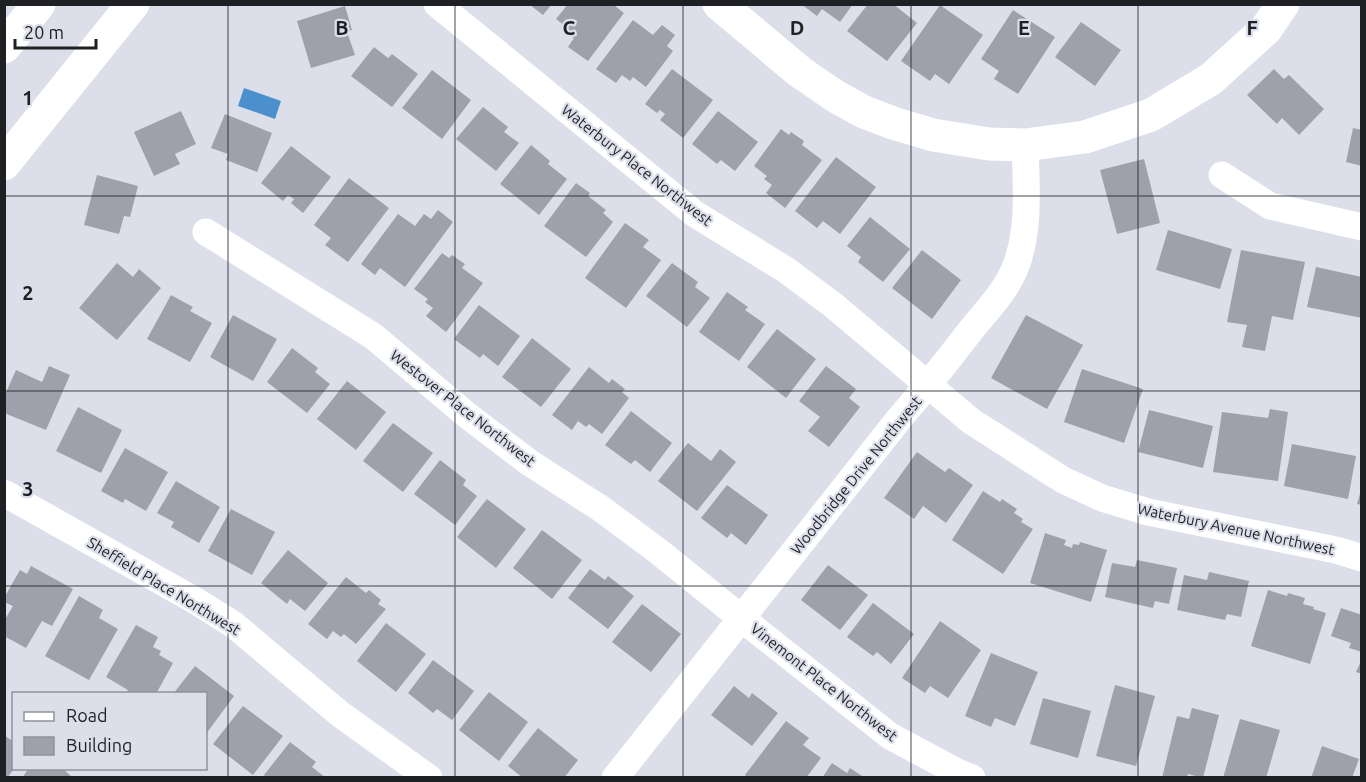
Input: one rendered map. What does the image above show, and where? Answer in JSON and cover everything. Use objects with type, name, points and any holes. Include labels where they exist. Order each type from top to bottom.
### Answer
[{"type":"street","points":[[4,47],[39,4]]},
{"type":"street","points":[[4,164],[133,4]]},
{"type":"street","name":"Waterbury Place Northwest","points":[[437,4],[695,214],[786,270],[833,305],[929,384]]},
{"type":"street","points":[[719,4],[800,72],[835,96],[864,112],[933,135],[989,144],[1025,145],[1085,136],[1151,116],[1211,79],[1266,29],[1283,4]]},
{"type":"street","name":"Woodbridge Drive Northwest","points":[[615,777],[1004,290],[1017,263],[1024,236],[1025,145]]},
{"type":"street","points":[[1222,176],[1270,206],[1362,227]]},
{"type":"street","name":"Westover Place Northwest","points":[[206,232],[373,336],[468,416],[530,463],[600,508],[741,618]]},
{"type":"street","name":"Waterbury Avenue Northwest","points":[[929,384],[971,421],[1063,480],[1102,498],[1148,512],[1336,550],[1362,558]]},
{"type":"street","name":"Sheffield Place Northwest","points":[[4,493],[196,601],[234,626],[340,714],[429,777]]},
{"type":"street","name":"Vinemont Place Northwest","points":[[741,618],[890,736],[957,772],[972,777]]},
{"type":"water","points":[[244,88],[281,101],[275,119],[238,106]]},
{"type":"building","points":[[529,4],[552,4],[543,15]]},
{"type":"building","points":[[568,4],[617,4],[615,6],[624,13],[588,61],[568,47],[574,38],[567,32],[569,29],[556,19]]},
{"type":"building","points":[[801,4],[853,4],[840,22],[822,9],[817,16]]},
{"type":"building","points":[[868,4],[893,4],[917,23],[887,61],[847,31]]},
{"type":"building","points":[[940,5],[983,35],[949,84],[935,74],[930,81],[901,61]]},
{"type":"building","points":[[345,6],[352,30],[347,32],[355,55],[311,68],[297,21]]},
{"type":"building","points":[[1013,10],[1055,37],[1018,94],[994,79],[999,71],[981,59]]},
{"type":"building","points":[[633,20],[653,35],[662,25],[675,35],[667,46],[673,51],[646,87],[633,77],[630,81],[622,75],[616,83],[596,69]]},
{"type":"building","points":[[1081,22],[1121,50],[1095,86],[1055,57]]},
{"type":"building","points":[[374,47],[388,58],[392,54],[418,74],[392,107],[351,76]]},
{"type":"building","points":[[672,69],[713,100],[683,138],[660,120],[665,114],[660,110],[657,113],[645,104]]},
{"type":"building","points":[[1274,69],[1284,79],[1289,75],[1324,109],[1299,135],[1282,118],[1277,124],[1247,95]]},
{"type":"building","points":[[432,70],[471,100],[442,139],[402,108]]},
{"type":"building","points":[[483,107],[508,127],[504,132],[519,143],[496,171],[456,139]]},
{"type":"building","points":[[181,111],[196,144],[175,154],[180,164],[154,176],[134,132]]},
{"type":"building","points":[[718,111],[758,142],[735,171],[721,160],[717,164],[692,144]]},
{"type":"building","points":[[225,114],[272,133],[257,172],[226,160],[228,154],[211,148]]},
{"type":"building","points":[[1353,128],[1362,130],[1362,166],[1346,162]]},
{"type":"building","points":[[781,129],[789,135],[791,132],[804,141],[802,145],[822,160],[785,208],[766,193],[772,185],[764,179],[767,176],[754,166]]},
{"type":"building","points":[[531,145],[550,161],[548,164],[567,179],[539,215],[500,184]]},
{"type":"building","points":[[291,146],[331,177],[303,213],[291,203],[294,199],[288,195],[283,201],[261,183]]},
{"type":"building","points":[[836,157],[876,187],[840,234],[823,221],[817,228],[795,211]]},
{"type":"building","points":[[1144,159],[1160,223],[1117,234],[1100,170]]},
{"type":"building","points":[[97,175],[138,186],[130,217],[124,216],[119,234],[84,225]]},
{"type":"building","points":[[349,178],[389,208],[348,262],[325,245],[331,238],[314,225]]},
{"type":"building","points":[[576,183],[590,193],[588,196],[606,210],[603,213],[613,222],[586,257],[544,226]]},
{"type":"building","points":[[438,210],[453,222],[405,287],[380,268],[375,275],[361,264],[398,214],[415,226],[424,214],[431,219]]},
{"type":"building","points":[[870,217],[910,249],[883,282],[858,262],[861,257],[847,246]]},
{"type":"building","points":[[625,223],[649,240],[643,247],[661,260],[626,308],[585,278]]},
{"type":"building","points":[[1168,230],[1232,249],[1220,289],[1156,270]]},
{"type":"building","points":[[922,250],[961,280],[932,319],[892,288]]},
{"type":"building","points":[[1241,250],[1305,262],[1293,320],[1272,316],[1265,351],[1242,347],[1247,325],[1227,322]]},
{"type":"building","points":[[442,253],[449,258],[452,255],[465,264],[462,268],[483,283],[446,332],[426,316],[433,308],[425,302],[428,299],[414,289]]},
{"type":"building","points":[[117,263],[133,277],[139,269],[161,288],[117,340],[79,308]]},
{"type":"building","points":[[672,263],[698,282],[695,287],[710,298],[687,327],[646,296]]},
{"type":"building","points":[[1316,267],[1362,277],[1362,318],[1307,307]]},
{"type":"building","points":[[727,292],[748,307],[745,310],[765,324],[739,361],[699,332]]},
{"type":"building","points":[[171,295],[193,307],[190,311],[212,323],[190,362],[147,339]]},
{"type":"building","points":[[479,305],[520,336],[498,366],[483,354],[480,358],[454,339]]},
{"type":"building","points":[[233,315],[277,339],[253,381],[210,357]]},
{"type":"building","points":[[1026,315],[1083,345],[1047,409],[991,378]]},
{"type":"building","points":[[777,329],[816,359],[786,398],[747,367]]},
{"type":"building","points":[[532,338],[571,369],[541,407],[502,377]]},
{"type":"building","points":[[292,348],[318,368],[315,372],[330,384],[307,413],[267,382]]},
{"type":"building","points":[[49,366],[70,375],[46,430],[4,413],[4,397],[16,370],[42,382]]},
{"type":"building","points":[[826,366],[856,389],[849,398],[860,407],[829,447],[808,431],[820,417],[799,401]]},
{"type":"building","points":[[589,367],[609,383],[612,379],[625,389],[622,392],[629,398],[602,434],[589,424],[586,427],[578,421],[572,430],[552,415]]},
{"type":"building","points":[[1082,369],[1143,389],[1124,443],[1064,422]]},
{"type":"building","points":[[347,381],[386,412],[356,450],[317,419]]},
{"type":"building","points":[[78,407],[122,430],[101,473],[56,451]]},
{"type":"building","points":[[1270,409],[1288,412],[1278,481],[1213,472],[1222,412],[1268,418]]},
{"type":"building","points":[[1149,410],[1213,426],[1203,468],[1138,452]]},
{"type":"building","points":[[631,411],[672,443],[650,472],[635,460],[631,464],[605,445]]},
{"type":"building","points":[[393,423],[433,453],[403,492],[363,461]]},
{"type":"building","points":[[688,443],[711,461],[720,449],[736,462],[697,511],[658,481]]},
{"type":"building","points":[[1292,444],[1356,456],[1348,499],[1284,486]]},
{"type":"building","points":[[125,448],[168,472],[146,511],[125,499],[123,503],[101,491]]},
{"type":"building","points":[[917,452],[945,472],[949,468],[973,485],[946,523],[923,506],[914,519],[884,498]]},
{"type":"building","points":[[440,460],[466,480],[463,485],[477,496],[455,525],[414,494]]},
{"type":"building","points":[[176,481],[220,507],[199,543],[171,527],[174,522],[157,513]]},
{"type":"building","points":[[727,485],[768,515],[746,545],[731,533],[727,538],[701,518]]},
{"type":"building","points":[[1362,487],[1362,505],[1357,504]]},
{"type":"building","points":[[983,491],[1000,502],[1002,499],[1017,509],[1014,513],[1023,519],[1021,522],[1033,529],[1003,574],[952,540]]},
{"type":"building","points":[[487,499],[526,529],[496,568],[457,537]]},
{"type":"building","points":[[231,509],[275,532],[252,575],[208,551]]},
{"type":"building","points":[[542,530],[582,560],[552,599],[513,568]]},
{"type":"building","points":[[1045,533],[1066,540],[1064,545],[1072,548],[1073,544],[1079,545],[1080,542],[1107,550],[1091,602],[1030,583]]},
{"type":"building","points":[[288,550],[328,583],[305,611],[290,599],[287,604],[261,583]]},
{"type":"building","points":[[1137,560],[1177,568],[1169,604],[1155,601],[1153,608],[1105,597],[1112,563],[1135,567]]},
{"type":"building","points":[[828,565],[868,595],[840,630],[801,600]]},
{"type":"building","points":[[31,566],[73,589],[52,626],[42,621],[26,648],[4,636],[4,621],[13,606],[4,602],[4,598],[20,570],[27,574]]},
{"type":"building","points":[[590,569],[605,580],[608,576],[634,596],[608,629],[568,598]]},
{"type":"building","points":[[1209,572],[1249,581],[1241,617],[1227,614],[1225,620],[1177,610],[1184,575],[1207,580]]},
{"type":"building","points":[[346,577],[366,593],[369,590],[381,600],[378,604],[386,609],[356,644],[344,634],[341,637],[333,631],[327,639],[308,624]]},
{"type":"building","points":[[1268,590],[1287,596],[1288,593],[1305,598],[1303,604],[1326,613],[1310,664],[1251,646]]},
{"type":"building","points":[[79,596],[103,610],[99,618],[118,629],[89,680],[45,656]]},
{"type":"building","points":[[873,603],[914,634],[891,664],[877,652],[873,656],[847,637]]},
{"type":"building","points":[[642,604],[681,634],[651,672],[612,642]]},
{"type":"building","points":[[1341,608],[1362,615],[1362,652],[1349,648],[1351,643],[1331,636]]},
{"type":"building","points":[[940,621],[981,650],[948,698],[930,686],[925,693],[902,678]]},
{"type":"building","points":[[386,623],[426,654],[396,692],[357,661]]},
{"type":"building","points":[[136,625],[158,637],[153,647],[161,651],[159,655],[173,663],[157,692],[127,692],[128,690],[106,677]]},
{"type":"building","points":[[991,653],[1038,672],[1015,726],[995,718],[991,727],[965,716]]},
{"type":"building","points":[[1362,659],[1362,674],[1356,672]]},
{"type":"building","points":[[433,660],[474,691],[452,720],[437,709],[433,713],[408,693]]},
{"type":"building","points":[[195,666],[234,696],[207,733],[207,692],[175,692]]},
{"type":"building","points":[[1115,685],[1155,696],[1136,766],[1096,756]]},
{"type":"building","points":[[734,686],[749,698],[752,693],[778,713],[752,746],[711,715]]},
{"type":"building","points":[[489,692],[528,722],[499,761],[459,730]]},
{"type":"building","points":[[1043,698],[1091,711],[1078,758],[1030,744]]},
{"type":"building","points":[[243,706],[283,736],[253,775],[213,744]]},
{"type":"building","points":[[1192,708],[1219,715],[1203,778],[1188,774],[1187,778],[1162,778],[1177,716],[1189,719]]},
{"type":"building","points":[[1240,719],[1280,730],[1266,778],[1223,778]]},
{"type":"building","points":[[786,721],[809,738],[803,745],[821,758],[806,778],[748,778],[745,775]]},
{"type":"building","points":[[538,728],[578,760],[564,778],[523,778],[508,766]]},
{"type":"building","points":[[4,735],[12,741],[13,770],[7,778],[4,778]]},
{"type":"building","points":[[290,742],[316,762],[312,767],[326,778],[267,778],[264,775]]},
{"type":"building","points":[[1322,746],[1359,759],[1352,778],[1311,778]]},
{"type":"building","points":[[832,763],[847,773],[850,768],[865,778],[822,778]]},
{"type":"building","points":[[28,770],[64,770],[73,778],[22,778]]}]
